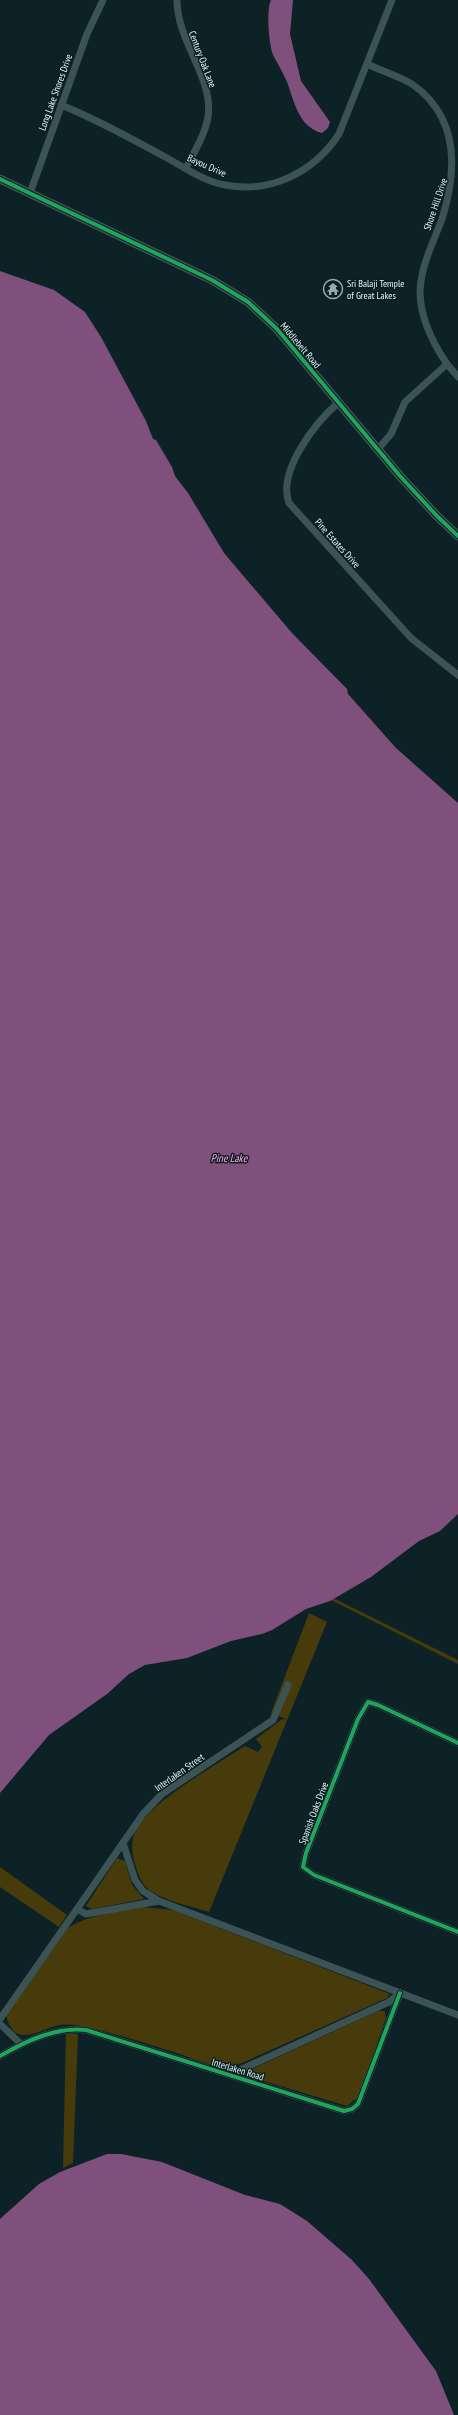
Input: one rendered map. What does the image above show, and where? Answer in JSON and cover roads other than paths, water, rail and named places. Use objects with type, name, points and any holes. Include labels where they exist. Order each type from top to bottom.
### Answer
[{"type":"street","name":"Long Lake Shores Drive","points":[[30,193],[87,34],[103,0]]},
{"type":"street","name":"Century Oak Lane","points":[[177,0],[179,22],[205,89],[209,110],[202,136],[186,168]]},
{"type":"street","name":"Bayou Drive","points":[[61,105],[98,122],[216,182],[244,187],[276,183],[300,173],[320,158],[339,134],[392,0]]},
{"type":"street","name":"Shore Hill Drive","points":[[367,64],[411,84],[426,94],[444,114],[454,135],[457,167],[454,185],[425,262],[420,292],[424,319],[435,345],[447,364],[458,377]]},
{"type":"street","name":"Middlebelt Road","points":[[0,179],[212,280],[242,297],[274,325],[378,449],[436,515],[458,536]]},
{"type":"street","points":[[378,449],[391,434],[401,409],[408,398],[447,364]]},
{"type":"street","name":"Pine Estates Drive","points":[[338,403],[314,426],[304,443],[286,486],[289,503],[411,638],[458,675]]},
{"type":"street","name":"Interlaken Street","points":[[0,2019],[143,1814],[162,1794],[273,1720],[288,1685]]},
{"type":"street","name":"Spanish Oaks Drive","points":[[458,1744],[378,1705],[368,1702],[358,1719],[306,1853],[303,1868],[314,1875],[458,1932]]},
{"type":"street","points":[[123,1843],[130,1866],[139,1886],[143,1891],[159,1901],[458,2015]]},
{"type":"street","points":[[77,1909],[86,1914],[159,1901]]},
{"type":"street","points":[[239,2077],[242,2069],[389,2002],[400,1993]]},
{"type":"street","name":"Interlaken Road","points":[[0,2056],[21,2044],[64,2029],[86,2030],[344,2111],[352,2109],[358,2104],[400,1993]]},
{"type":"street","points":[[0,2024],[21,2044]]},
{"type":"water","points":[[271,0],[293,0],[290,34],[301,81],[330,122],[328,128],[322,133],[314,130],[302,119],[287,82],[273,55],[270,43],[269,27],[269,5]]},
{"type":"water","name":"Pine Lake","points":[[0,271],[54,290],[85,312],[101,337],[146,421],[153,439],[156,440],[172,467],[175,476],[188,493],[224,553],[292,633],[347,689],[348,694],[396,748],[458,803],[458,1514],[440,1531],[419,1541],[371,1577],[330,1601],[306,1609],[272,1630],[262,1634],[231,1641],[187,1658],[145,1665],[129,1674],[107,1694],[49,1735],[0,1793]]},
{"type":"water","points":[[107,2154],[121,2154],[162,2162],[245,2195],[280,2204],[307,2221],[352,2260],[369,2279],[436,2371],[454,2415],[0,2415],[0,2219],[39,2184],[60,2172]]},
{"type":"place","name":"Sri Balaji Temple of Great Lakes","points":[[333,289]]}]
